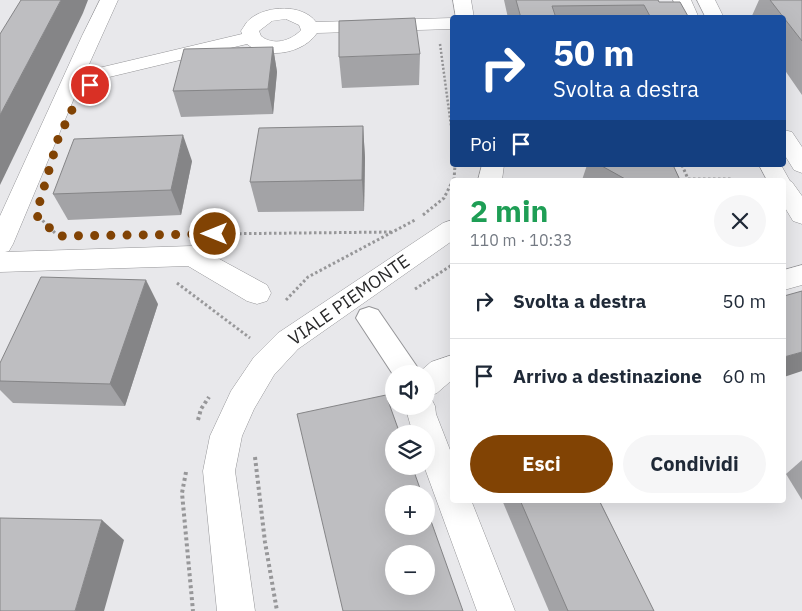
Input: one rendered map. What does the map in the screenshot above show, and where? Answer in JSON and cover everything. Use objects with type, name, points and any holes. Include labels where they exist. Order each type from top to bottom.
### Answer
[{"type":"street","points":[[0,244],[91,36],[109,0]]},
{"type":"street","points":[[462,0],[464,15]]},
{"type":"street","points":[[682,0],[689,15]]},
{"type":"street","points":[[706,0],[714,15]]},
{"type":"street","points":[[274,15],[297,16],[306,21],[310,28],[309,33],[303,40],[281,47],[263,45],[251,37],[250,31],[254,24],[274,15]]},
{"type":"street","points":[[310,28],[445,24]]},
{"type":"street","points":[[72,80],[251,37]]},
{"type":"street","points":[[786,140],[802,165]]},
{"type":"street","points":[[771,167],[778,178]]},
{"type":"street","points":[[786,191],[802,215]]},
{"type":"street","name":"VIALE PIEMONTE","points":[[236,611],[219,471],[226,436],[242,401],[264,366],[288,341],[450,230]]},
{"type":"street","points":[[0,262],[192,256],[257,293]]},
{"type":"street","points":[[786,279],[802,275]]},
{"type":"street","points":[[369,318],[402,365]]},
{"type":"street","points":[[435,376],[441,371],[450,369]]},
{"type":"street","points":[[421,415],[450,490]]},
{"type":"street","points":[[455,503],[496,611]]},
{"type":"path","points":[[445,24],[450,102]]},
{"type":"path","points":[[36,215],[58,236]]},
{"type":"path","points":[[205,234],[391,232]]},
{"type":"path","points":[[410,292],[450,266]]},
{"type":"path","points":[[176,282],[250,338]]},
{"type":"path","points":[[255,455],[265,542],[277,611]]},
{"type":"building","points":[[21,0],[61,0],[0,115],[0,34]]},
{"type":"building","points":[[516,0],[658,0],[659,2],[680,2],[687,15],[649,15],[644,5],[552,6],[555,15],[520,15]]},
{"type":"building","points":[[770,0],[802,0],[802,41],[786,21],[786,15],[782,15]]},
{"type":"building","points":[[415,18],[420,54],[339,57],[339,21]]},
{"type":"building","points":[[273,47],[268,89],[173,91],[184,49]]},
{"type":"building","points":[[363,126],[362,180],[250,182],[259,128]]},
{"type":"building","points":[[183,135],[171,190],[53,194],[74,139]]},
{"type":"building","points":[[604,167],[674,167],[679,178],[623,178]]},
{"type":"building","points":[[41,277],[146,280],[110,384],[0,381],[0,363]]},
{"type":"building","points":[[802,291],[802,352],[786,356],[786,295]]},
{"type":"building","points":[[385,395],[385,415],[393,415],[397,425],[385,425],[385,475],[415,475],[419,485],[385,485],[385,535],[435,535],[435,532],[463,611],[343,611],[297,414]]},
{"type":"building","points":[[521,503],[600,503],[654,611],[568,611]]},
{"type":"building","points":[[0,518],[102,520],[75,611],[0,611]]},
{"type":"route","points":[[90,85],[82,89],[58,139],[36,215],[58,236],[215,234]]}]
